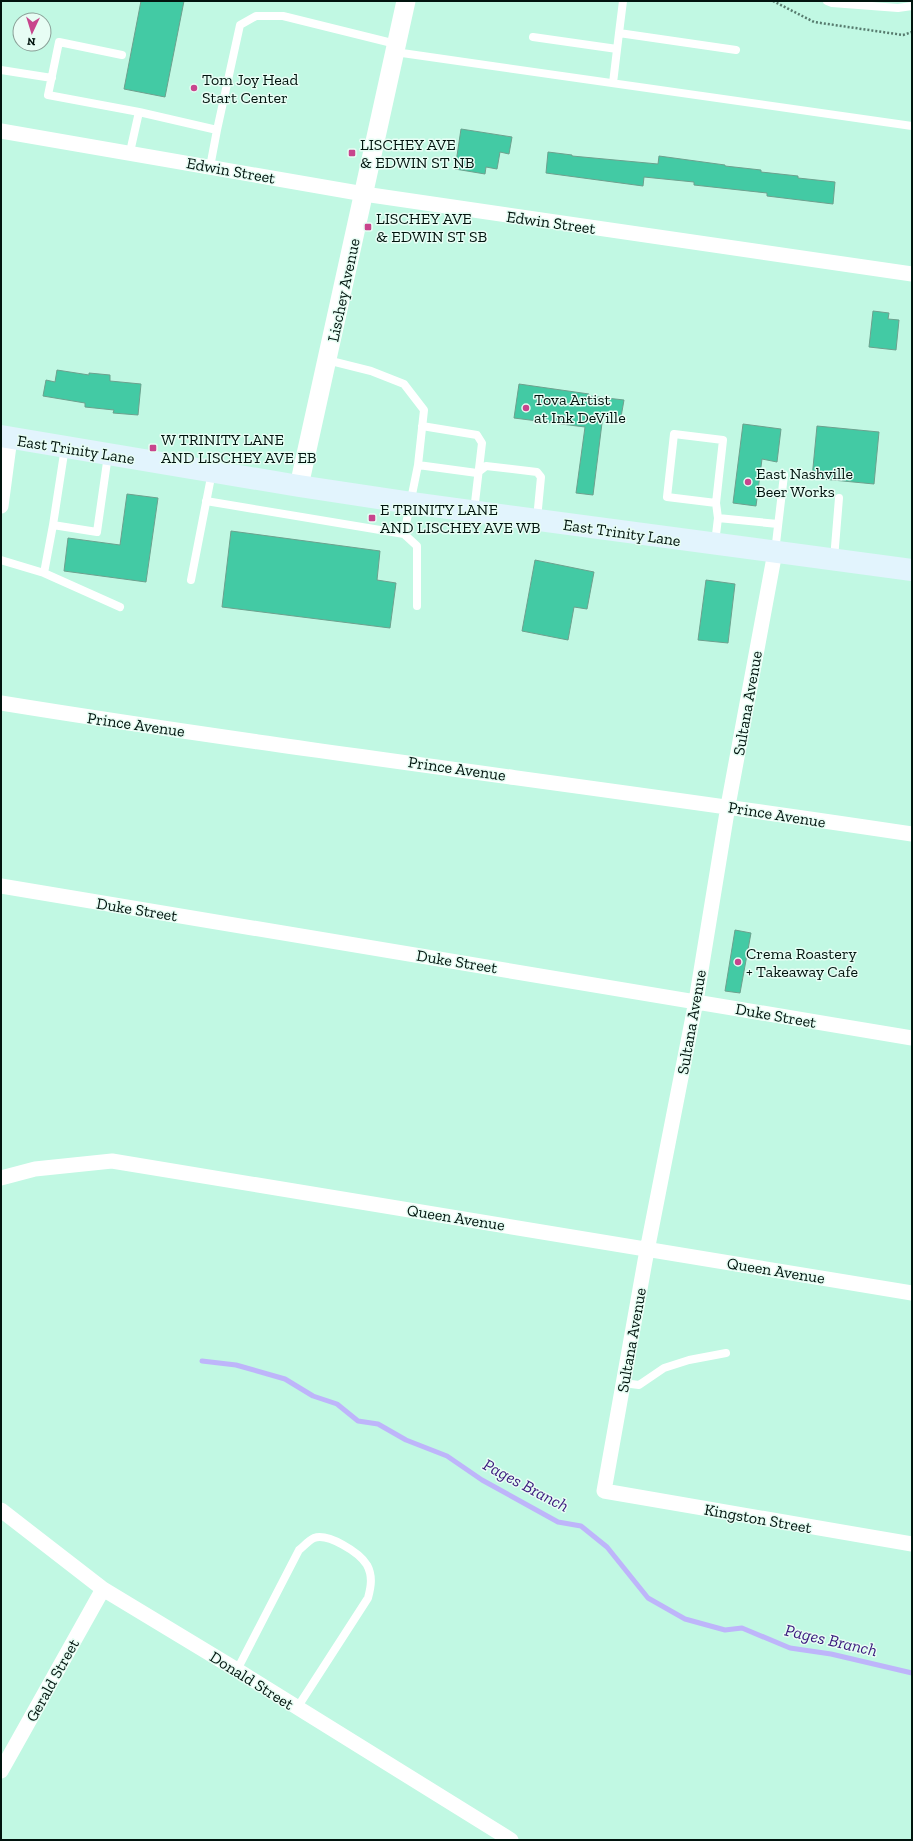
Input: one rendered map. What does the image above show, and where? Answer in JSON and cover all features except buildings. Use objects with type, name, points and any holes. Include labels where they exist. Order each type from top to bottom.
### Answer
[{"type":"main road","name":"East Trinity Lane","points":[[5,437],[212,472],[411,503],[912,570]]},
{"type":"street","name":"Lischey Avenue","points":[[299,486],[406,1]]},
{"type":"street","name":"Edwin Street","points":[[1,130],[364,194],[912,274]]},
{"type":"street","points":[[1,506],[5,437]]},
{"type":"street","name":"Sultana Avenue","points":[[604,1491],[647,1248],[696,1001],[728,806],[775,552]]},
{"type":"street","name":"Prince Avenue","points":[[1,703],[148,726],[728,806],[912,834]]},
{"type":"street","name":"Duke Street","points":[[1,886],[912,1038]]},
{"type":"street","name":"Queen Avenue","points":[[1,1178],[34,1169],[112,1161],[647,1248],[912,1293]]},
{"type":"street","name":"Kingston Street","points":[[604,1491],[912,1544]]},
{"type":"street","name":"Donald Street","points":[[1,1510],[103,1590],[237,1670],[510,1840]]},
{"type":"street","name":"Gerald Street","points":[[1,1771],[103,1590]]},
{"type":"lane","points":[[613,83],[623,1]]},
{"type":"lane","points":[[827,1],[832,3],[898,8],[912,6]]},
{"type":"lane","points":[[210,167],[240,25],[256,16],[283,16],[396,48],[613,83],[912,126]]},
{"type":"lane","points":[[619,33],[736,50]]},
{"type":"lane","points":[[533,37],[617,49]]},
{"type":"lane","points":[[122,55],[59,42],[48,95],[139,112],[217,130]]},
{"type":"lane","points":[[1,70],[52,78]]},
{"type":"lane","points":[[130,152],[139,112]]},
{"type":"lane","points":[[327,360],[371,371],[404,384],[424,410],[418,464],[404,534]]},
{"type":"lane","points":[[422,426],[477,435],[482,443],[474,511]]},
{"type":"lane","points":[[715,544],[718,518],[716,503],[723,440],[674,434],[667,496],[716,503]]},
{"type":"lane","points":[[44,573],[65,447]]},
{"type":"lane","points":[[53,526],[97,532],[109,454]]},
{"type":"lane","points":[[418,464],[478,473],[486,466],[537,472],[541,477],[537,520]]},
{"type":"lane","points":[[191,580],[212,472]]},
{"type":"lane","points":[[775,552],[784,475]]},
{"type":"lane","points":[[834,559],[839,498]]},
{"type":"lane","points":[[206,501],[404,534],[417,546],[417,606]]},
{"type":"lane","points":[[718,518],[778,524]]},
{"type":"lane","points":[[1,560],[44,573],[120,607]]},
{"type":"lane","points":[[623,1383],[639,1385],[664,1368],[689,1360],[726,1353]]},
{"type":"lane","points":[[237,1670],[300,1550],[313,1538],[328,1537],[350,1549],[367,1564],[371,1576],[372,1586],[368,1598],[297,1708]]},
{"type":"path","points":[[773,1],[814,22],[903,35],[912,32]]},
{"type":"waterway","name":"Pages Branch","points":[[202,1361],[236,1365],[285,1379],[313,1396],[337,1404],[358,1421],[378,1424],[406,1440],[447,1456],[482,1480],[558,1522],[581,1526],[607,1547],[648,1598],[685,1619],[725,1630],[742,1628],[790,1648],[831,1654],[912,1673]]},
{"type":"place","name":"Tom Joy Head Start Center","points":[[194,88]]},
{"type":"place","name":"LISCHEY AVE & EDWIN ST NB","points":[[352,153]]},
{"type":"place","name":"LISCHEY AVE & EDWIN ST SB","points":[[368,227]]},
{"type":"place","name":"Tova Artist at Ink DeVille","points":[[526,408]]},
{"type":"place","name":"W TRINITY LANE AND LISCHEY AVE EB","points":[[153,448]]},
{"type":"place","name":"East Nashville Beer Works","points":[[748,482]]},
{"type":"place","name":"E TRINITY LANE AND LISCHEY AVE WB","points":[[372,518]]},
{"type":"place","name":"Crema Roastery + Takeaway Cafe","points":[[738,962]]}]
